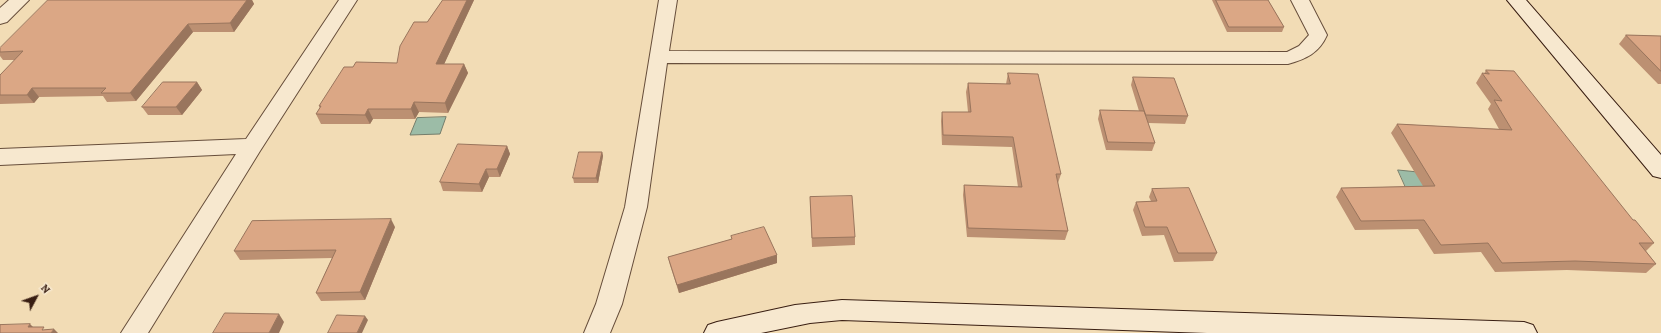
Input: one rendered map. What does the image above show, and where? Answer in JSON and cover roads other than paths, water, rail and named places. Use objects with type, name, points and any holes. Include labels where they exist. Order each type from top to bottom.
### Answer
[{"type":"street","points":[[0,18],[20,0]]},
{"type":"street","points":[[134,333],[252,146],[348,0]]},
{"type":"street","points":[[597,333],[609,304],[636,207],[658,56],[668,0]]},
{"type":"street","points":[[658,56],[1288,58],[1308,50],[1315,43],[1318,35],[1300,0]]},
{"type":"street","points":[[1516,0],[1661,170]]},
{"type":"street","points":[[0,157],[252,146]]},
{"type":"street","points":[[717,333],[796,314],[842,310],[1524,333]]}]
